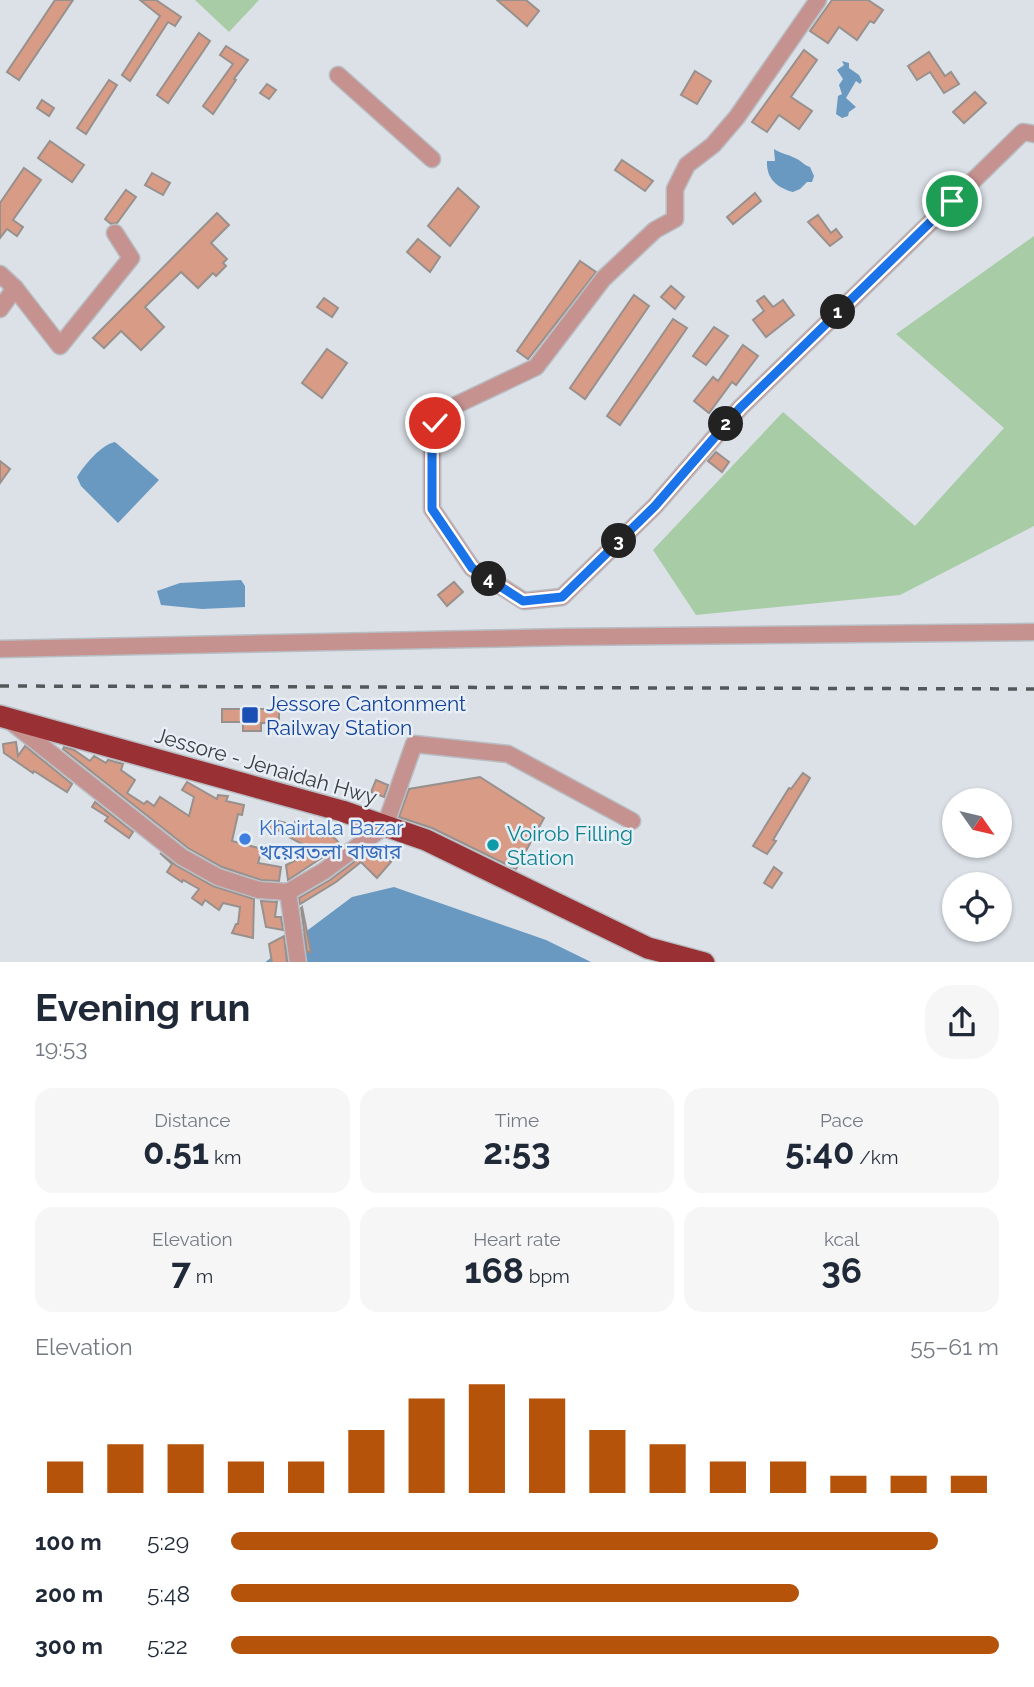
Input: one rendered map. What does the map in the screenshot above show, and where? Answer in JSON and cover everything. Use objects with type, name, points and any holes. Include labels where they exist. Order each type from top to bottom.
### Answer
[{"type":"highway","name":"Jessore - Jenaidah Hwy","points":[[3,717],[328,807],[426,840],[648,948],[704,962]]},
{"type":"street","points":[[818,0],[737,117],[713,145],[687,165],[675,189],[675,219],[655,230],[603,279],[536,368],[454,406],[435,423],[432,444],[432,509],[472,568],[523,601],[562,597],[655,506],[750,398],[1023,132],[1034,134]]},
{"type":"street","points":[[338,75],[432,159]]},
{"type":"street","points":[[0,274],[15,288],[60,346],[131,258],[116,233]]},
{"type":"street","points":[[0,309],[15,288]]},
{"type":"street","points":[[0,649],[552,637],[1034,632]]},
{"type":"street","points":[[3,717],[182,857],[236,885],[259,890],[288,892],[324,871],[385,826],[414,744],[508,754],[632,821]]},
{"type":"street","points":[[288,892],[298,962]]},
{"type":"green space","points":[[195,0],[259,0],[229,32]]},
{"type":"green space","points":[[1034,236],[1034,526],[900,595],[696,615],[653,550],[783,412],[915,526],[1004,428],[896,334]]},
{"type":"water","points":[[842,61],[849,63],[849,68],[859,75],[862,81],[860,84],[856,81],[846,98],[856,107],[848,116],[842,118],[836,114],[838,96],[842,94],[839,85],[843,79],[837,70],[844,65]]},
{"type":"water","points":[[774,149],[810,167],[814,176],[812,182],[807,182],[793,192],[777,185],[767,167],[767,161],[775,161]]},
{"type":"water","points":[[115,442],[159,480],[118,523],[81,486],[77,477],[88,461]]},
{"type":"water","points":[[241,580],[245,586],[245,607],[202,609],[161,605],[157,591],[180,583]]},
{"type":"water","points":[[394,887],[546,940],[591,962],[265,962],[352,897]]},
{"type":"building","points":[[55,0],[73,0],[19,80],[7,72]]},
{"type":"building","points":[[140,0],[156,0],[181,17],[175,26],[168,22],[130,81],[122,75],[160,16]]},
{"type":"building","points":[[497,0],[526,0],[539,11],[527,26]]},
{"type":"building","points":[[832,0],[868,0],[883,10],[874,23],[870,21],[857,40],[839,27],[828,43],[810,31]]},
{"type":"building","points":[[199,33],[210,41],[168,103],[157,95]]},
{"type":"building","points":[[226,46],[248,60],[213,114],[203,106],[233,64],[220,55]]},
{"type":"building","points":[[804,50],[817,60],[791,97],[812,111],[799,129],[779,115],[767,132],[752,122]]},
{"type":"building","points":[[929,52],[945,76],[951,72],[959,84],[944,93],[930,72],[917,80],[908,66]]},
{"type":"building","points":[[695,71],[711,81],[697,104],[681,95]]},
{"type":"building","points":[[109,80],[117,85],[86,134],[77,128]]},
{"type":"building","points":[[267,84],[276,90],[269,99],[260,93]]},
{"type":"building","points":[[975,92],[986,103],[964,123],[953,112]]},
{"type":"building","points":[[42,100],[54,108],[49,116],[37,108]]},
{"type":"building","points":[[50,141],[84,165],[72,182],[38,158]]},
{"type":"building","points":[[622,160],[653,181],[645,191],[615,170]]},
{"type":"building","points":[[24,168],[41,180],[13,220],[23,227],[17,236],[7,229],[0,238],[0,203]]},
{"type":"building","points":[[152,173],[170,183],[163,195],[145,185]]},
{"type":"building","points":[[458,188],[479,207],[450,246],[428,226]]},
{"type":"building","points":[[126,190],[136,197],[117,223],[111,224],[105,219]]},
{"type":"building","points":[[755,193],[761,201],[733,224],[727,217]]},
{"type":"building","points":[[217,213],[229,225],[211,243],[227,259],[223,263],[226,266],[216,276],[213,273],[198,288],[181,272],[145,307],[164,327],[141,350],[121,331],[104,348],[93,338]]},
{"type":"building","points":[[818,215],[831,233],[836,229],[842,237],[830,246],[808,222]]},
{"type":"building","points":[[418,239],[440,257],[430,272],[407,252]]},
{"type":"building","points":[[580,261],[596,272],[528,359],[517,351]]},
{"type":"building","points":[[671,286],[684,297],[675,309],[661,297]]},
{"type":"building","points":[[634,295],[649,306],[585,399],[570,388]]},
{"type":"building","points":[[764,296],[773,307],[783,300],[794,315],[766,337],[753,320],[764,311],[757,301]]},
{"type":"building","points":[[324,298],[338,308],[332,317],[317,307]]},
{"type":"building","points":[[673,319],[687,328],[620,425],[607,416]]},
{"type":"building","points":[[714,327],[728,336],[706,365],[693,356]]},
{"type":"building","points":[[743,345],[758,356],[736,385],[732,382],[709,413],[694,401],[713,377],[718,381]]},
{"type":"building","points":[[327,349],[347,363],[322,398],[302,383]]},
{"type":"building","points":[[716,452],[729,462],[722,472],[708,461]]},
{"type":"building","points":[[0,461],[10,469],[0,483]]},
{"type":"building","points":[[454,582],[463,592],[447,606],[438,595]]},
{"type":"building","name":"Jessore Cantonment Railway Station","points":[[222,709],[279,709],[279,723],[261,723],[261,731],[243,731],[243,722],[222,722]]},
{"type":"building","points":[[16,742],[18,756],[25,746],[72,784],[67,792],[4,753],[3,744]]},
{"type":"building","points":[[64,747],[90,761],[94,756],[106,763],[108,760],[123,764],[121,770],[135,780],[127,793],[144,804],[147,801],[154,806],[160,797],[189,816],[194,797],[182,790],[187,782],[217,799],[218,795],[228,796],[226,801],[244,805],[242,815],[238,814],[232,841],[262,849],[258,863],[281,867],[279,881],[261,880],[222,867],[188,848],[63,749]]},
{"type":"building","points":[[803,773],[810,778],[767,854],[753,846],[789,788],[791,789]]},
{"type":"building","name":"Voirob Filling Station","points":[[480,777],[544,818],[516,869],[432,828],[399,817],[409,789]]},
{"type":"building","points":[[376,780],[388,785],[384,797],[371,792]]},
{"type":"building","points":[[95,802],[133,832],[129,838],[105,821],[108,817],[92,807]]},
{"type":"building","points":[[270,819],[294,825],[295,822],[322,837],[328,831],[341,845],[288,880],[286,865],[315,851],[287,836],[289,833],[267,828]]},
{"type":"building","points":[[373,848],[391,862],[377,878],[361,862],[336,882],[300,904],[299,898],[330,880]]},
{"type":"building","points":[[160,853],[213,886],[254,899],[253,938],[232,933],[238,924],[240,907],[223,903],[219,910],[205,900],[202,905],[192,898],[199,889],[167,872],[172,864]]},
{"type":"building","points":[[774,867],[782,873],[772,888],[764,883]]},
{"type":"building","points":[[261,901],[277,902],[275,917],[281,917],[283,930],[266,927]]},
{"type":"building","points":[[302,907],[311,952],[307,952]]},
{"type":"building","points":[[284,936],[287,962],[272,962],[269,944]]},
{"type":"railway","points":[[0,686],[1034,689]]},
{"type":"place","name":"Jessore Cantonment Railway Station","points":[[250,715]]},
{"type":"place","name":"Khairtala Bazar খয়েরতলা বাজার","points":[[245,839]]},
{"type":"place","name":"Voirob Filling Station","points":[[493,845]]},
{"type":"route","points":[[435,423],[432,444],[432,509],[472,568],[523,601],[562,597],[655,506],[740,408],[952,201]]}]
